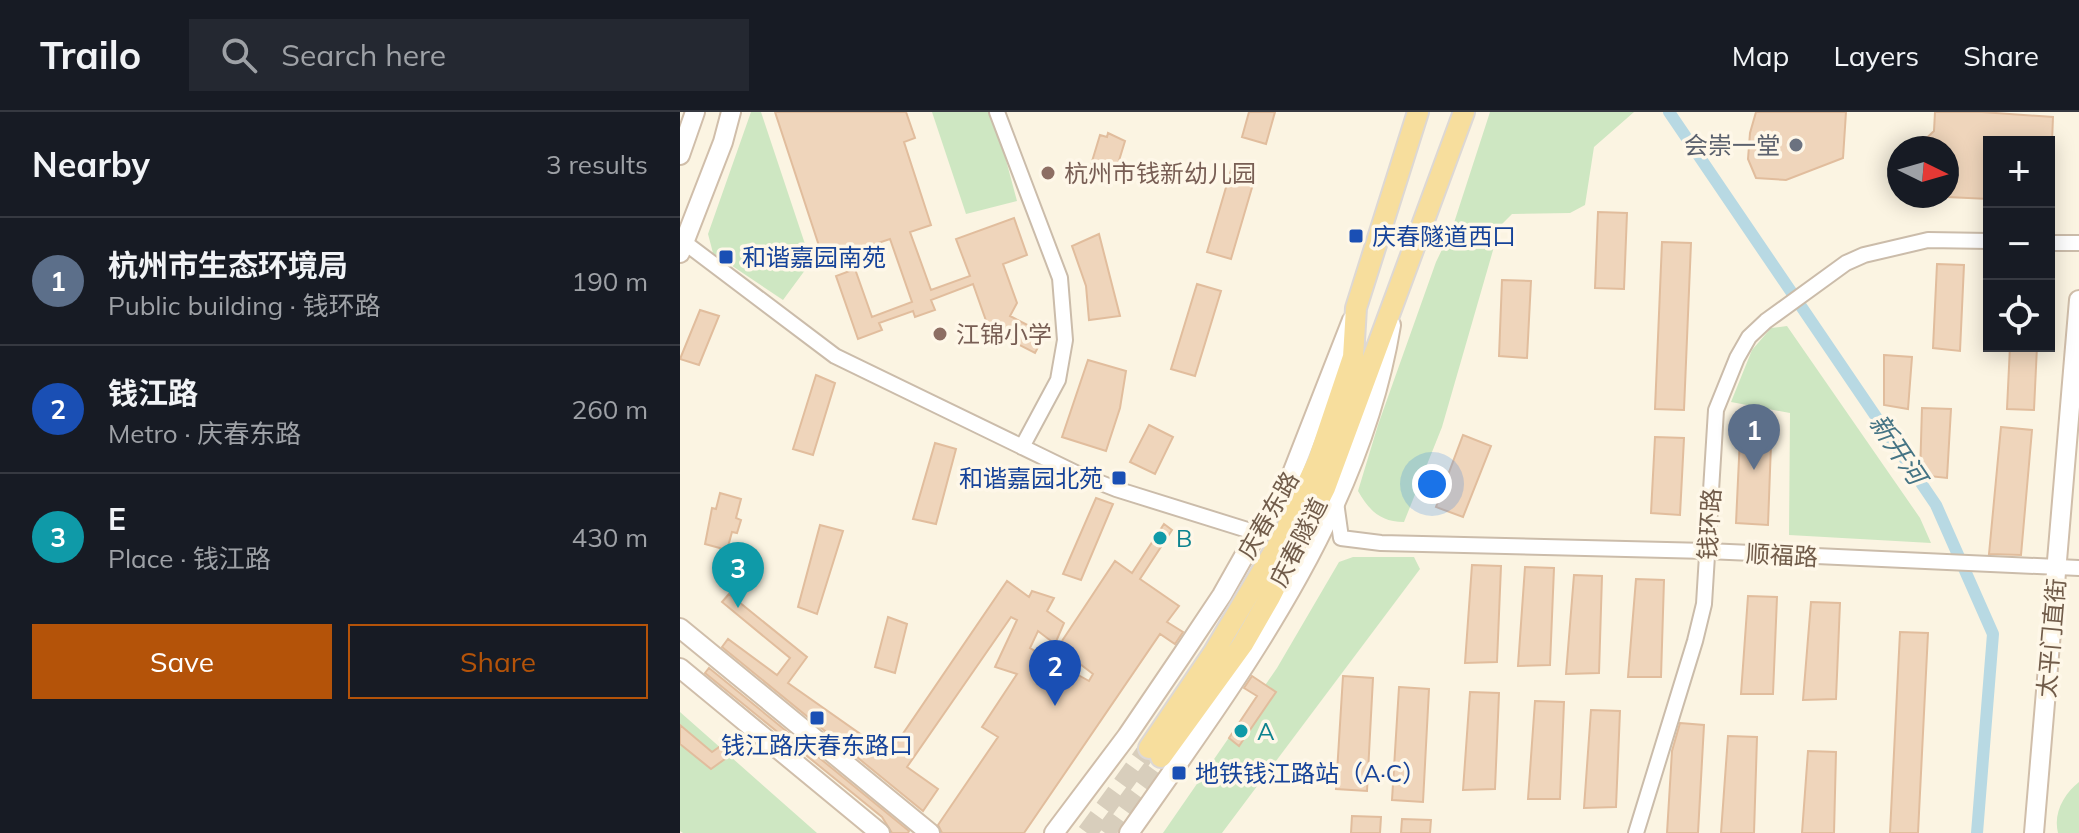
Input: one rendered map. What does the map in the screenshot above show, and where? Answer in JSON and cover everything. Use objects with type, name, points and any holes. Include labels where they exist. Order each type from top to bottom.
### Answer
[{"type":"main road","points":[[680,155],[695,112]]},
{"type":"main road","points":[[682,248],[723,142],[731,112]]},
{"type":"main road","name":"庆春东路","points":[[1054,833],[1127,736],[1282,499],[1356,308],[1418,112]]},
{"type":"main road","points":[[1129,833],[1271,624],[1336,502],[1357,455],[1385,361],[1394,305],[1464,112]]},
{"type":"main road","name":"太平门直街","points":[[2034,833],[2057,567],[2075,408],[2079,300]]},
{"type":"main road","name":"庆春隧道","points":[[1356,308],[1353,357],[1318,461],[1282,538],[1155,753],[1243,644],[1270,597],[1325,488],[1394,305]]},
{"type":"main road","points":[[680,628],[930,833]]},
{"type":"main road","points":[[680,668],[880,833]]},
{"type":"street","points":[[997,112],[1060,278],[1065,340],[1058,380],[1022,447]]},
{"type":"street","name":"钱环路","points":[[1636,833],[1704,604],[1716,410],[1749,337],[1782,308],[1846,263],[1864,255],[1928,240],[1983,241]]},
{"type":"street","points":[[2055,243],[2079,243]]},
{"type":"street","points":[[682,248],[835,356],[1116,489],[1257,533]]},
{"type":"street","points":[[1310,554],[1341,538],[1336,502]]},
{"type":"street","name":"顺福路","points":[[1341,538],[1381,543],[1707,551],[2079,568]]},
{"type":"green space","points":[[751,112],[761,112],[811,262],[783,300],[713,253],[708,234]]},
{"type":"green space","points":[[932,112],[993,112],[1017,201],[966,214]]},
{"type":"green space","points":[[1490,112],[1634,112],[1594,147],[1585,205],[1570,213],[1512,214],[1500,226],[1442,427],[1404,522],[1388,520],[1371,509],[1358,491],[1378,425],[1436,262],[1452,229]]},
{"type":"green space","points":[[1787,326],[1920,518],[1931,543],[1789,535],[1790,413],[1731,402],[1752,350],[1771,328]]},
{"type":"green space","points":[[1353,557],[1414,557],[1420,569],[1222,833],[1163,833],[1277,668],[1339,562]]},
{"type":"green space","points":[[680,712],[817,833],[680,831]]},
{"type":"green space","points":[[2079,782],[2079,833],[2058,833],[2057,818],[2061,804]]},
{"type":"building","points":[[775,112],[906,112],[915,138],[904,142],[931,225],[910,232],[931,290],[970,276],[956,239],[1014,218],[1027,255],[1003,264],[1017,303],[1010,316],[1045,334],[1035,353],[989,329],[973,284],[931,300],[935,310],[915,317],[913,311],[879,323],[882,330],[858,339],[836,276],[855,269],[872,317],[912,302],[890,239],[824,261]]},
{"type":"building","points":[[1249,112],[1275,112],[1266,144],[1242,137]]},
{"type":"building","name":"会崇一堂","points":[[1756,112],[1846,112],[1843,158],[1786,180],[1756,178],[1748,159]]},
{"type":"building","points":[[1935,112],[2053,117],[2052,136],[1983,136],[1983,199],[1959,198],[1959,136],[1929,136],[1934,131]]},
{"type":"building","points":[[1108,133],[1125,141],[1114,177],[1095,174],[1096,170],[1090,168],[1100,135],[1107,137]]},
{"type":"building","points":[[1232,167],[1256,174],[1231,259],[1207,252]]},
{"type":"building","points":[[1598,212],[1627,213],[1624,289],[1595,288]]},
{"type":"building","points":[[1099,234],[1120,316],[1089,320],[1086,286],[1072,246]]},
{"type":"building","points":[[1662,242],[1691,243],[1684,410],[1655,409]]},
{"type":"building","points":[[1937,264],[1964,265],[1960,351],[1933,348]]},
{"type":"building","points":[[1502,280],[1531,281],[1527,358],[1499,356]]},
{"type":"building","points":[[1197,284],[1221,291],[1195,376],[1171,369]]},
{"type":"building","points":[[700,310],[719,316],[699,365],[680,359]]},
{"type":"building","points":[[2010,352],[2037,352],[2034,410],[2007,409]]},
{"type":"building","points":[[1884,355],[1912,357],[1908,409],[1884,405]]},
{"type":"building","points":[[1088,360],[1126,371],[1120,408],[1106,451],[1062,437]]},
{"type":"building","points":[[816,375],[835,383],[813,455],[793,449]]},
{"type":"building","points":[[1922,408],[1951,409],[1947,478],[1920,475]]},
{"type":"building","points":[[1741,416],[1772,417],[1768,525],[1736,523]]},
{"type":"building","points":[[1149,425],[1173,437],[1155,474],[1130,462]]},
{"type":"building","points":[[2001,427],[2032,430],[2021,555],[1989,554]]},
{"type":"building","points":[[1463,435],[1491,446],[1463,517],[1436,507]]},
{"type":"building","points":[[1655,437],[1684,438],[1680,515],[1651,513]]},
{"type":"building","points":[[935,443],[956,449],[936,524],[913,519]]},
{"type":"building","points":[[720,493],[741,499],[736,518],[741,520],[737,533],[732,532],[727,550],[705,544],[712,508],[716,509]]},
{"type":"building","points":[[1096,498],[1113,504],[1081,580],[1063,574]]},
{"type":"building","points":[[1164,524],[1172,530],[1140,579],[1179,606],[1167,622],[1183,632],[1175,644],[1160,634],[1024,833],[942,833],[938,825],[998,737],[982,727],[1017,674],[995,667],[1017,620],[1011,617],[907,767],[938,789],[923,811],[722,647],[728,639],[777,675],[790,658],[722,602],[729,594],[807,657],[788,683],[889,754],[1007,581],[1029,597],[1032,591],[1054,598],[1047,611],[1064,623],[1055,644],[1038,631],[1030,648],[1089,681],[1093,674],[1058,647],[1115,561],[1132,573]]},
{"type":"building","points":[[820,525],[843,531],[817,614],[798,607]]},
{"type":"building","points":[[1472,565],[1501,566],[1497,662],[1465,663]]},
{"type":"building","points":[[1525,567],[1554,568],[1550,665],[1518,666]]},
{"type":"building","points":[[1574,575],[1602,576],[1599,673],[1566,674]]},
{"type":"building","points":[[1636,579],[1664,580],[1661,677],[1628,677]]},
{"type":"building","points":[[1748,596],[1777,597],[1773,694],[1741,694]]},
{"type":"building","points":[[1811,602],[1840,603],[1836,699],[1803,700]]},
{"type":"building","points":[[888,617],[907,624],[895,673],[875,667]]},
{"type":"building","points":[[1900,632],[1928,633],[1918,833],[1890,833]]},
{"type":"building","points":[[709,668],[908,833],[892,833],[882,817],[705,673]]},
{"type":"building","points":[[1252,676],[1276,692],[1239,746],[1229,738],[1257,696],[1244,688]]},
{"type":"building","points":[[1343,676],[1373,678],[1367,791],[1336,789]]},
{"type":"building","points":[[1399,687],[1429,689],[1423,802],[1392,800]]},
{"type":"building","points":[[1470,692],[1499,693],[1495,789],[1463,790]]},
{"type":"building","points":[[1535,701],[1564,702],[1560,799],[1528,799]]},
{"type":"building","points":[[1591,710],[1620,711],[1616,807],[1584,808]]},
{"type":"building","points":[[1680,723],[1704,725],[1698,833],[1667,833],[1672,751]]},
{"type":"building","points":[[680,725],[712,752],[739,733],[750,741],[711,769],[680,744]]},
{"type":"building","points":[[1728,736],[1757,737],[1754,833],[1721,833]]},
{"type":"building","points":[[1808,751],[1836,752],[1834,833],[1802,833]]},
{"type":"building","points":[[1352,816],[1381,817],[1380,833],[1351,833]]},
{"type":"building","points":[[1402,819],[1431,820],[1430,833],[1401,833]]},
{"type":"waterway","name":"新开河","points":[[1669,112],[1936,505],[1993,634],[1977,833]]},
{"type":"tunnel","points":[[1087,833],[1149,748]]},
{"type":"tunnel","points":[[1105,833],[1161,757]]},
{"type":"place","name":"会崇一堂","points":[[1796,145]]},
{"type":"place","name":"杭州市钱新幼儿园","points":[[1048,173]]},
{"type":"place","name":"庆春隧道西口","points":[[1356,236]]},
{"type":"place","name":"和谐嘉园南苑","points":[[726,257]]},
{"type":"place","name":"江锦小学","points":[[940,334]]},
{"type":"place","name":"杭州市生态环境局","points":[[1754,470]]},
{"type":"place","name":"和谐嘉园北苑","points":[[1119,478]]},
{"type":"place","name":"B","points":[[1160,538]]},
{"type":"place","name":"E","points":[[738,608]]},
{"type":"place","name":"钱江路","points":[[1055,706]]},
{"type":"place","name":"钱江路庆春东路口","points":[[817,718]]},
{"type":"place","name":"A","points":[[1241,731]]},
{"type":"place","name":"地铁钱江路站（A·C）","points":[[1179,773]]}]
